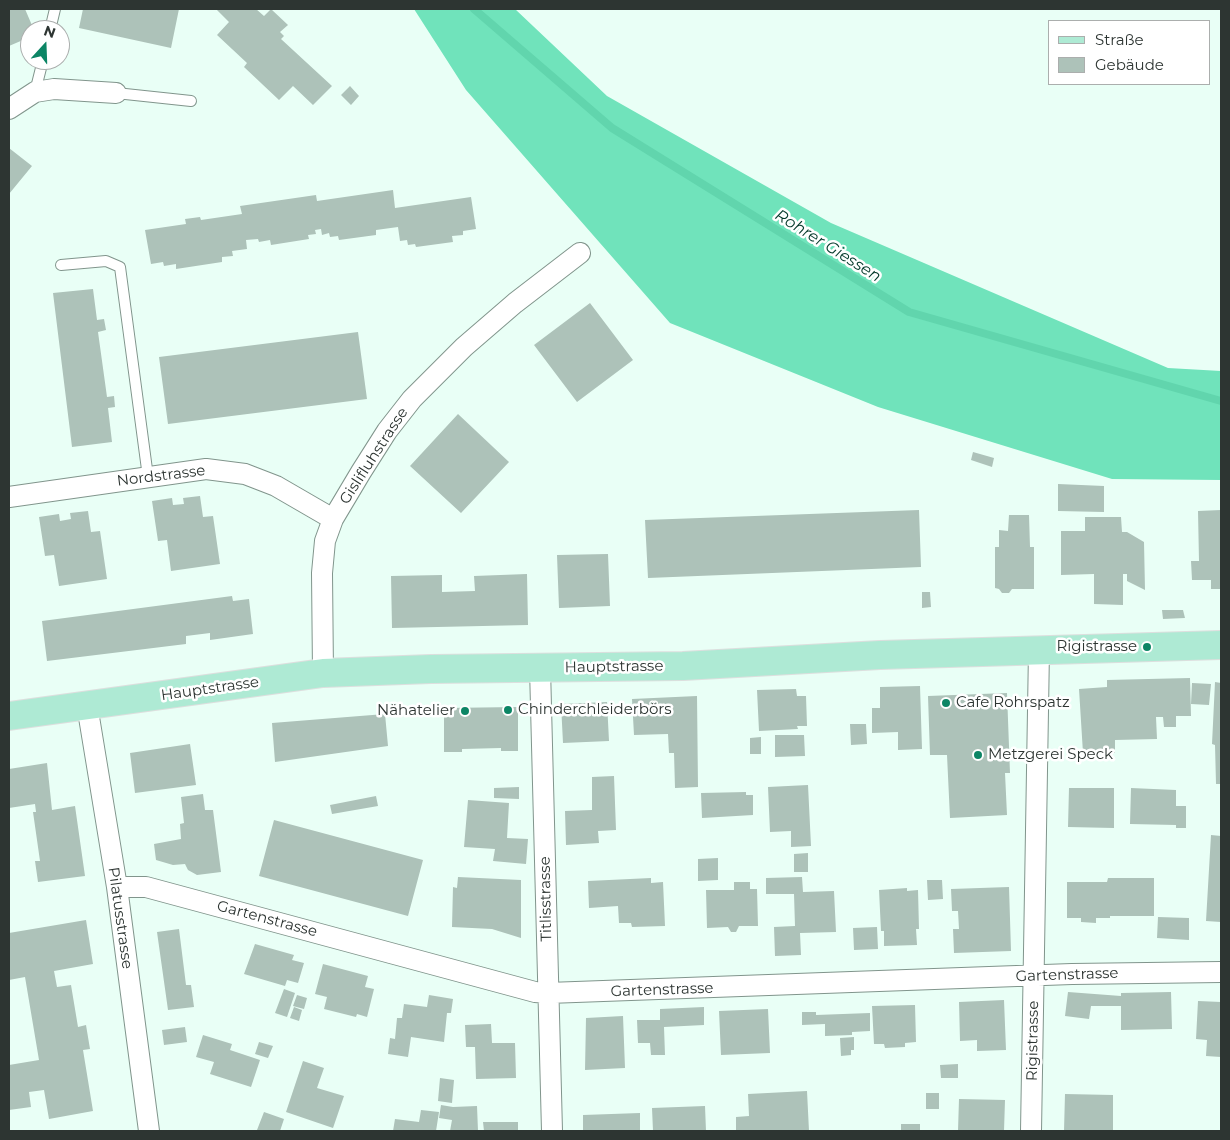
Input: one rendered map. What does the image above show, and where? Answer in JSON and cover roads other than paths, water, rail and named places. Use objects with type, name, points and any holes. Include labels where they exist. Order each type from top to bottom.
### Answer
[{"type":"main road","name":"Hauptstrasse","points":[[9,716],[323,673],[683,666],[880,655],[1221,645]]},
{"type":"street","points":[[9,109],[35,92],[54,89],[116,93]]},
{"type":"street","name":"Gislifluhstrasse","points":[[323,673],[322,573],[325,540],[333,519],[387,430],[412,400],[464,346],[515,303],[580,253]]},
{"type":"street","name":"Nordstrasse","points":[[9,497],[206,469],[245,474],[276,486],[333,519]]},
{"type":"street","name":"Rigistrasse","points":[[1031,1131],[1039,650]]},
{"type":"street","name":"Titlisstrasse","points":[[540,668],[552,1131]]},
{"type":"street","name":"Pilatusstrasse","points":[[86,705],[116,887],[149,1131]]},
{"type":"street","name":"Gartenstrasse","points":[[116,887],[146,887],[548,993],[1034,975],[1221,972]]},
{"type":"lane","points":[[35,92],[40,70]]},
{"type":"lane","points":[[116,93],[191,101]]},
{"type":"lane","points":[[61,265],[106,261],[120,267],[148,478]]},
{"type":"waterway","name":"Rohrer Giessen","points":[[474,9],[612,128],[909,312],[1221,401]]},
{"type":"place","name":"Rigistrasse","points":[[1147,647]]},
{"type":"place","name":"Cafe Rohrspatz","points":[[946,703]]},
{"type":"place","name":"Chinderchleiderbörs","points":[[508,710]]},
{"type":"place","name":"Nähatelier","points":[[465,711]]},
{"type":"place","name":"Metzgerei Speck","points":[[978,755]]}]
